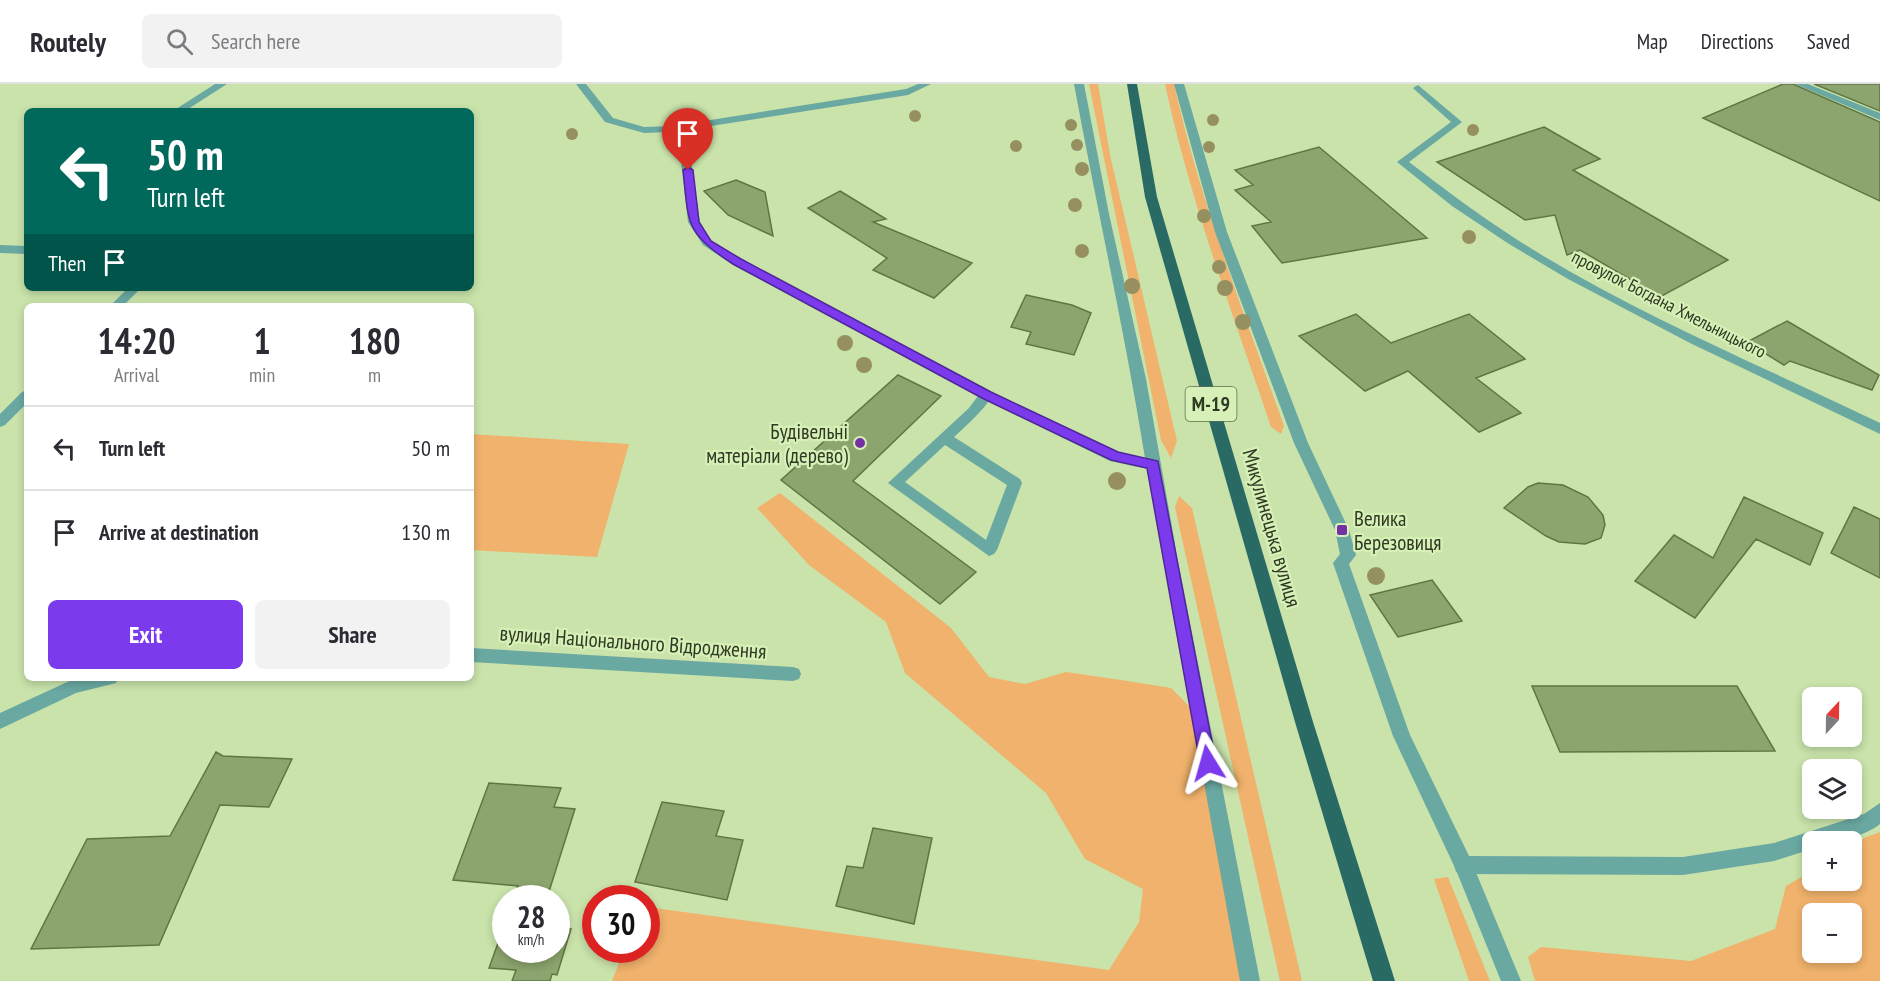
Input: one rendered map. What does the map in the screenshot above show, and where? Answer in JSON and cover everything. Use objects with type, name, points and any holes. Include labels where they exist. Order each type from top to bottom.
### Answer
[{"type":"highway","name":"Микулинецька вулиця","points":[[1132,84],[1151,197],[1304,722],[1384,981]]},
{"type":"street","points":[[183,108],[222,84]]},
{"type":"street","points":[[581,84],[609,120],[644,130],[673,129],[908,92],[926,84]]},
{"type":"street","points":[[1078,84],[1103,214],[1139,379],[1153,465],[1250,981]]},
{"type":"street","points":[[1179,84],[1221,232],[1301,443],[1342,530],[1348,555],[1341,563],[1402,736],[1463,865],[1511,981]]},
{"type":"street","points":[[1800,84],[1880,117]]},
{"type":"street","name":"провулок Богдана Хмельницького","points":[[1418,88],[1457,122],[1402,162],[1446,199],[1586,285],[1880,429]]},
{"type":"street","points":[[673,129],[685,153],[694,222],[707,243],[737,262],[986,395],[1115,456],[1153,465]]},
{"type":"street","points":[[13,249],[24,239]]},
{"type":"street","points":[[0,249],[24,250]]},
{"type":"street","points":[[119,303],[132,291]]},
{"type":"street","points":[[945,438],[1015,483],[988,550],[895,483],[974,411],[986,395]]},
{"type":"street","points":[[0,422],[24,398]]},
{"type":"street","name":"вулиця Національного Відродження","points":[[474,655],[793,674]]},
{"type":"street","points":[[0,721],[73,687],[98,681]]},
{"type":"street","points":[[1463,865],[1683,866],[1774,852],[1870,821],[1880,812]]},
{"type":"shaded area","points":[[1089,84],[1098,84],[1110,155],[1177,441],[1171,458],[1161,440]]},
{"type":"shaded area","points":[[1165,84],[1174,84],[1210,214],[1284,426],[1281,434],[1271,427],[1213,257],[1175,128]]},
{"type":"shaded area","points":[[474,434],[629,444],[597,557],[474,550]]},
{"type":"shaded area","points":[[780,493],[951,628],[989,677],[1025,684],[1066,672],[1171,688],[1192,709],[1231,833],[1256,981],[612,981],[619,963],[660,963],[660,909],[1109,970],[1139,922],[1143,889],[1085,859],[1046,793],[905,673],[886,622],[809,565],[757,508]]},
{"type":"shaded area","points":[[1179,496],[1192,508],[1302,981],[1280,981],[1175,507]]},
{"type":"shaded area","points":[[1880,832],[1880,981],[1535,981],[1528,957],[1541,947],[1691,961],[1775,929],[1786,886],[1802,877],[1802,891],[1862,891],[1862,839]]},
{"type":"shaded area","points":[[1448,877],[1490,981],[1469,981],[1434,879]]},
{"type":"building","points":[[1783,84],[1793,84],[1880,122],[1880,201],[1703,118]]},
{"type":"building","points":[[1814,84],[1880,84],[1880,111]]},
{"type":"building","points":[[1544,127],[1600,159],[1573,170],[1728,260],[1660,297],[1580,250],[1567,255],[1555,215],[1525,220],[1437,162]]},
{"type":"building","points":[[1319,147],[1427,238],[1282,263],[1252,226],[1271,222],[1235,190],[1253,185],[1235,170]]},
{"type":"building","points":[[736,180],[765,192],[773,236],[728,215],[704,191]]},
{"type":"building","points":[[840,191],[886,219],[873,222],[972,263],[934,298],[873,270],[887,258],[808,208]]},
{"type":"building","points":[[1026,295],[1072,305],[1091,313],[1074,355],[1026,344],[1031,332],[1011,327]]},
{"type":"building","points":[[1356,314],[1391,343],[1469,314],[1525,359],[1476,378],[1521,413],[1479,432],[1408,371],[1365,391],[1299,336]]},
{"type":"building","points":[[1787,321],[1879,375],[1872,390],[1790,361],[1784,365],[1747,342]]},
{"type":"building","points":[[898,375],[941,396],[853,481],[976,572],[940,604],[781,480]]},
{"type":"building","points":[[1538,483],[1563,485],[1588,497],[1603,515],[1605,525],[1601,538],[1585,544],[1559,542],[1504,508],[1528,487]]},
{"type":"building","points":[[1744,497],[1823,533],[1810,565],[1756,539],[1695,618],[1635,581],[1674,535],[1713,558]]},
{"type":"building","points":[[1854,507],[1880,519],[1880,578],[1831,553]]},
{"type":"building","points":[[1432,580],[1462,621],[1398,637],[1370,595]]},
{"type":"building","points":[[1532,686],[1737,686],[1775,751],[1560,752]]},
{"type":"building","points":[[216,752],[223,756],[292,759],[269,807],[220,805],[159,945],[31,949],[87,839],[170,836]]},
{"type":"building","points":[[489,783],[561,788],[554,807],[575,809],[551,885],[507,885],[453,880]]},
{"type":"building","points":[[662,802],[724,811],[716,836],[743,840],[727,900],[660,887],[660,885],[635,882]]},
{"type":"building","points":[[873,828],[932,838],[914,924],[836,906],[847,866],[863,868]]},
{"type":"building","points":[[492,960],[492,963],[561,963],[557,975],[552,974],[550,981],[512,981],[516,970],[489,968]]},
{"type":"place","name":"Будівельні матеріали (дерево)","points":[[860,443]]},
{"type":"place","name":"Велика Березовиця","points":[[1342,530]]},
{"type":"route","points":[[688,170],[694,222],[707,243],[737,262],[986,395],[1115,456],[1153,465],[1199,704],[1208,763]]}]
